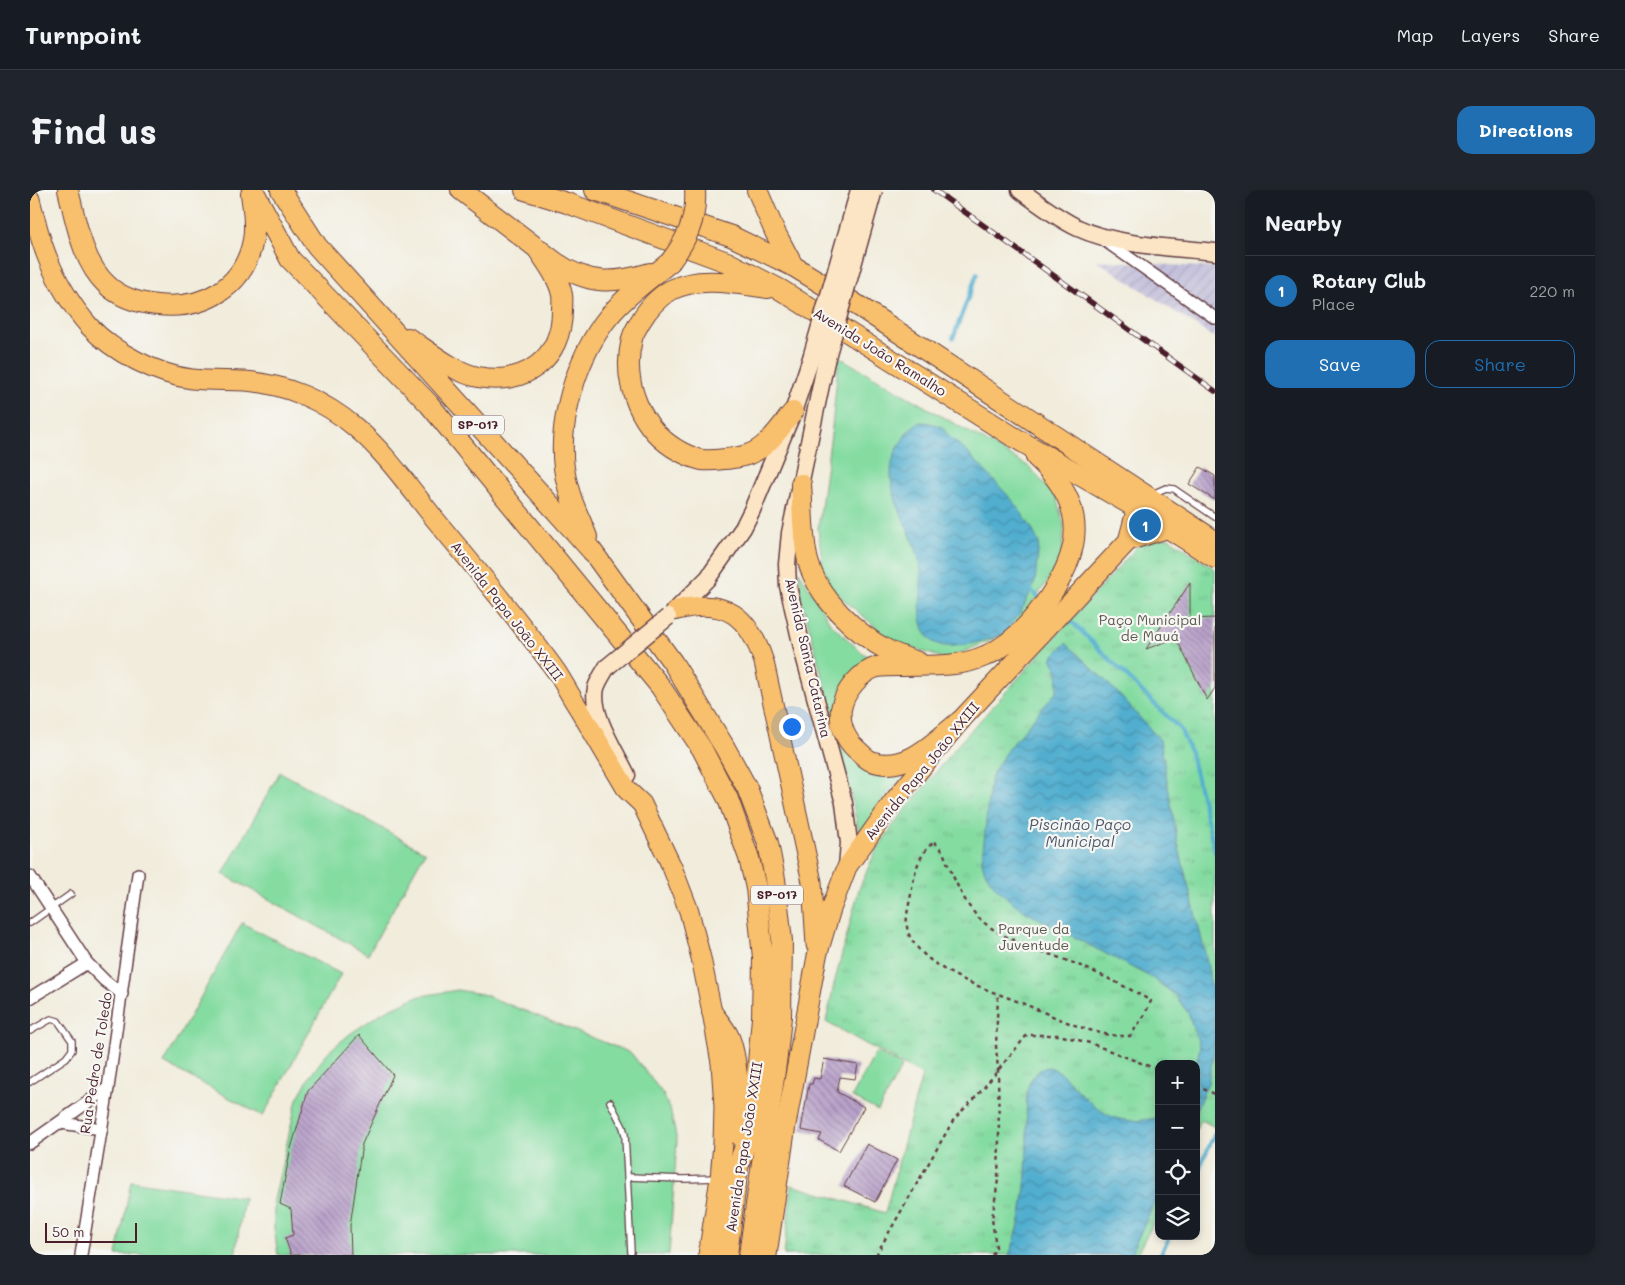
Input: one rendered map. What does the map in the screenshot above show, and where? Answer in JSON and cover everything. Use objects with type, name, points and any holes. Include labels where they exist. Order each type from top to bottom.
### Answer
[{"type":"highway","points":[[68,190],[86,252],[106,285],[125,298],[144,304],[166,306],[187,305],[212,297],[230,285],[244,266],[253,240],[252,190]]},
{"type":"highway","name":"Avenida Papa João XXIII","points":[[252,190],[290,259],[429,404],[660,686],[702,748],[728,799],[749,858],[756,888],[763,958],[762,1018],[755,1096],[749,1134],[738,1167],[727,1255]]},
{"type":"highway","name":"Avenida Papa João XXIII","points":[[281,190],[317,246],[592,551],[674,663],[747,788],[768,843],[775,879],[782,941],[781,1017],[778,1056],[749,1255]]},
{"type":"highway","points":[[461,190],[568,270],[595,280],[624,280],[664,266]]},
{"type":"highway","name":"Avenida João Ramalho","points":[[525,190],[567,203],[727,262],[781,290],[1012,436],[1138,496],[1169,528],[1215,558]]},
{"type":"highway","name":"Avenida João Ramalho","points":[[595,190],[731,236],[792,266],[854,303],[1138,496],[1215,541]]},
{"type":"highway","points":[[592,551],[567,486],[562,458],[562,431],[568,406],[588,351],[603,324],[627,298],[664,266],[683,244],[692,224],[696,202],[695,190]]},
{"type":"highway","points":[[757,190],[792,266]]},
{"type":"highway","points":[[384,322],[456,368],[475,377],[496,380],[518,376],[548,357],[559,336],[562,322],[562,295],[555,277],[537,248]]},
{"type":"highway","points":[[781,290],[716,282],[694,282],[671,290],[644,314],[632,337],[629,379],[634,398],[643,416],[662,440],[685,454],[700,459],[738,458],[753,452],[763,446],[793,412]]},
{"type":"highway","points":[[960,721],[914,757],[900,763],[886,764],[870,760],[854,747],[843,731],[840,717],[846,693],[870,670],[882,666],[955,665],[985,656],[1034,630],[1068,566],[1074,545],[1075,524],[1070,500],[1058,480],[1044,464],[1012,436]]},
{"type":"highway","points":[[801,484],[808,560],[818,587],[827,600],[862,632],[888,650],[924,665]]},
{"type":"highway","points":[[712,1012],[728,1035],[734,1059],[739,1105],[738,1167]]},
{"type":"main road","points":[[818,360],[859,190]]},
{"type":"main road","points":[[642,804],[597,714],[596,687],[607,667],[672,613],[708,578],[743,528],[793,412],[818,360],[874,190]]},
{"type":"main road","points":[[1020,190],[1063,220],[1097,235],[1137,244],[1215,252]]},
{"type":"main road","name":"Avenida Papa João XXIII","points":[[30,199],[36,226],[48,260],[67,295],[91,327],[118,349],[140,363],[165,373],[190,378],[247,381],[289,390],[313,400],[356,427],[478,571],[556,672],[627,790],[642,804],[672,867],[688,911],[701,958],[721,1063],[724,1107],[723,1142],[720,1178],[708,1255]]},
{"type":"main road","name":"Avenida Santa Catarina","points":[[818,360],[801,484],[788,546],[788,586],[803,652],[844,802],[849,843],[847,867]]},
{"type":"main road","name":"Avenida Papa João XXIII","points":[[767,1255],[786,1125],[817,956],[831,909],[847,867],[893,802],[1034,630],[1079,594],[1128,541],[1134,522],[1138,496]]},
{"type":"main road","name":"Avenida Papa João XXIII","points":[[1128,541],[1169,528]]},
{"type":"main road","points":[[672,613],[692,606],[725,610],[742,620],[757,641],[812,882],[817,956]]},
{"type":"street","points":[[1097,235],[1215,318]]},
{"type":"street","name":"Rua Pedro de Toledo","points":[[81,1255],[102,1129],[138,874]]},
{"type":"street","points":[[30,876],[87,963],[105,981],[122,994]]},
{"type":"street","points":[[30,998],[87,963]]},
{"type":"street","points":[[30,1143],[61,1123],[108,1088]]},
{"type":"street","points":[[61,1123],[102,1129]]},
{"type":"lane","points":[[1138,496],[1166,488],[1174,489],[1215,517]]},
{"type":"lane","points":[[30,923],[71,894]]},
{"type":"lane","points":[[30,1031],[51,1019],[58,1021],[72,1041],[72,1050],[66,1058],[30,1082]]},
{"type":"lane","points":[[610,1102],[626,1135],[631,1252]]},
{"type":"lane","points":[[628,1177],[720,1178]]},
{"type":"path","points":[[934,842],[942,849],[951,872],[972,909],[980,919],[994,930],[1006,937],[1122,984],[1151,1001],[1144,1016],[1130,1036],[1119,1037],[1080,1026],[998,994],[944,969],[922,954],[910,938],[906,917],[914,872],[925,849],[934,842]]},
{"type":"path","points":[[992,1255],[996,1247],[992,1219],[998,1180],[998,1070],[996,1046],[998,994]]},
{"type":"path","points":[[876,1255],[954,1119],[977,1096],[1027,1035],[1059,1035],[1090,1043],[1155,1068]]},
{"type":"path","points":[[1200,1088],[1215,1094]]},
{"type":"shaded area","points":[[1096,260],[1215,268],[1215,338]]},
{"type":"green space","points":[[839,357],[1028,466],[1056,497],[1064,525],[1062,556],[1045,585],[1011,632],[946,659],[894,642],[825,584],[818,529],[832,427]]},
{"type":"green space","name":"Parque da Juventude","points":[[1169,538],[1215,569],[1215,1127],[1201,1120],[1200,1122],[1200,1060],[1155,1060],[1155,1220],[1136,1255],[784,1255],[792,1185],[885,1213],[922,1075],[826,1022],[859,889],[875,853],[892,827],[957,746],[1144,539]]},
{"type":"green space","points":[[799,571],[830,623],[875,662],[851,676],[841,745],[854,761],[872,772],[889,774],[913,769],[889,791],[860,836],[841,753],[834,732],[831,710],[801,596]]},
{"type":"green space","points":[[280,772],[425,852],[368,954],[223,874]]},
{"type":"green space","points":[[242,923],[341,974],[263,1116],[164,1063]]},
{"type":"green space","points":[[457,990],[482,994],[631,1053],[663,1094],[670,1109],[677,1141],[669,1255],[278,1255],[274,1228],[274,1200],[297,1099],[310,1076],[328,1052],[381,1013],[416,997]]},
{"type":"green space","points":[[876,1052],[902,1066],[878,1111],[852,1097]]},
{"type":"green space","points":[[131,1181],[244,1198],[235,1255],[117,1255]]},
{"type":"water","points":[[920,422],[942,427],[971,456],[1014,502],[1039,543],[1035,582],[1023,608],[1006,634],[958,646],[939,645],[932,641],[922,624],[920,564],[916,549],[897,504],[891,474],[893,459],[900,444],[910,429]]},
{"type":"water","name":"Piscinão Paço Municipal","points":[[1066,643],[1115,690],[1160,740],[1178,844],[1206,957],[1215,1008],[1214,1051],[1208,1083],[1200,1101],[1200,1060],[1197,1060],[1200,1047],[1188,1013],[1175,995],[1154,979],[1026,912],[999,891],[984,869],[982,861],[990,781],[1007,750],[1057,691],[1058,672],[1051,658]]},
{"type":"water","points":[[1049,1067],[1061,1073],[1094,1106],[1112,1117],[1133,1121],[1155,1118],[1155,1202],[1130,1255],[1009,1255],[1019,1226],[1024,1196],[1027,1091],[1031,1080],[1042,1069]]},
{"type":"building","points":[[1200,467],[1215,476],[1215,500],[1189,484]]},
{"type":"building","points":[[1190,583],[1190,619],[1215,618],[1215,688],[1207,700],[1176,638],[1146,649]]},
{"type":"building","points":[[359,1035],[393,1075],[362,1144],[350,1226],[351,1255],[291,1255],[285,1238],[293,1235],[291,1209],[280,1204],[290,1152],[308,1091]]},
{"type":"building","points":[[824,1059],[858,1065],[855,1079],[840,1077],[837,1092],[864,1107],[839,1151],[819,1140],[822,1134],[801,1130],[809,1084],[812,1084],[814,1078],[820,1079]]},
{"type":"building","points":[[867,1144],[897,1160],[875,1202],[844,1186]]},
{"type":"waterway","points":[[953,338],[977,274]]},
{"type":"waterway","points":[[1028,588],[1040,598]]},
{"type":"waterway","points":[[1064,616],[1181,730],[1191,754],[1215,852]]},
{"type":"waterway","points":[[1200,1167],[1215,1133]]},
{"type":"waterway","points":[[1160,1255],[1168,1240]]},
{"type":"railway","points":[[934,190],[1215,391]]},
{"type":"place","name":"Rotary Club","points":[[1145,525]]},
{"type":"park label","name":"Paço Municipal de Mauá","points":[[1150,628]]}]
